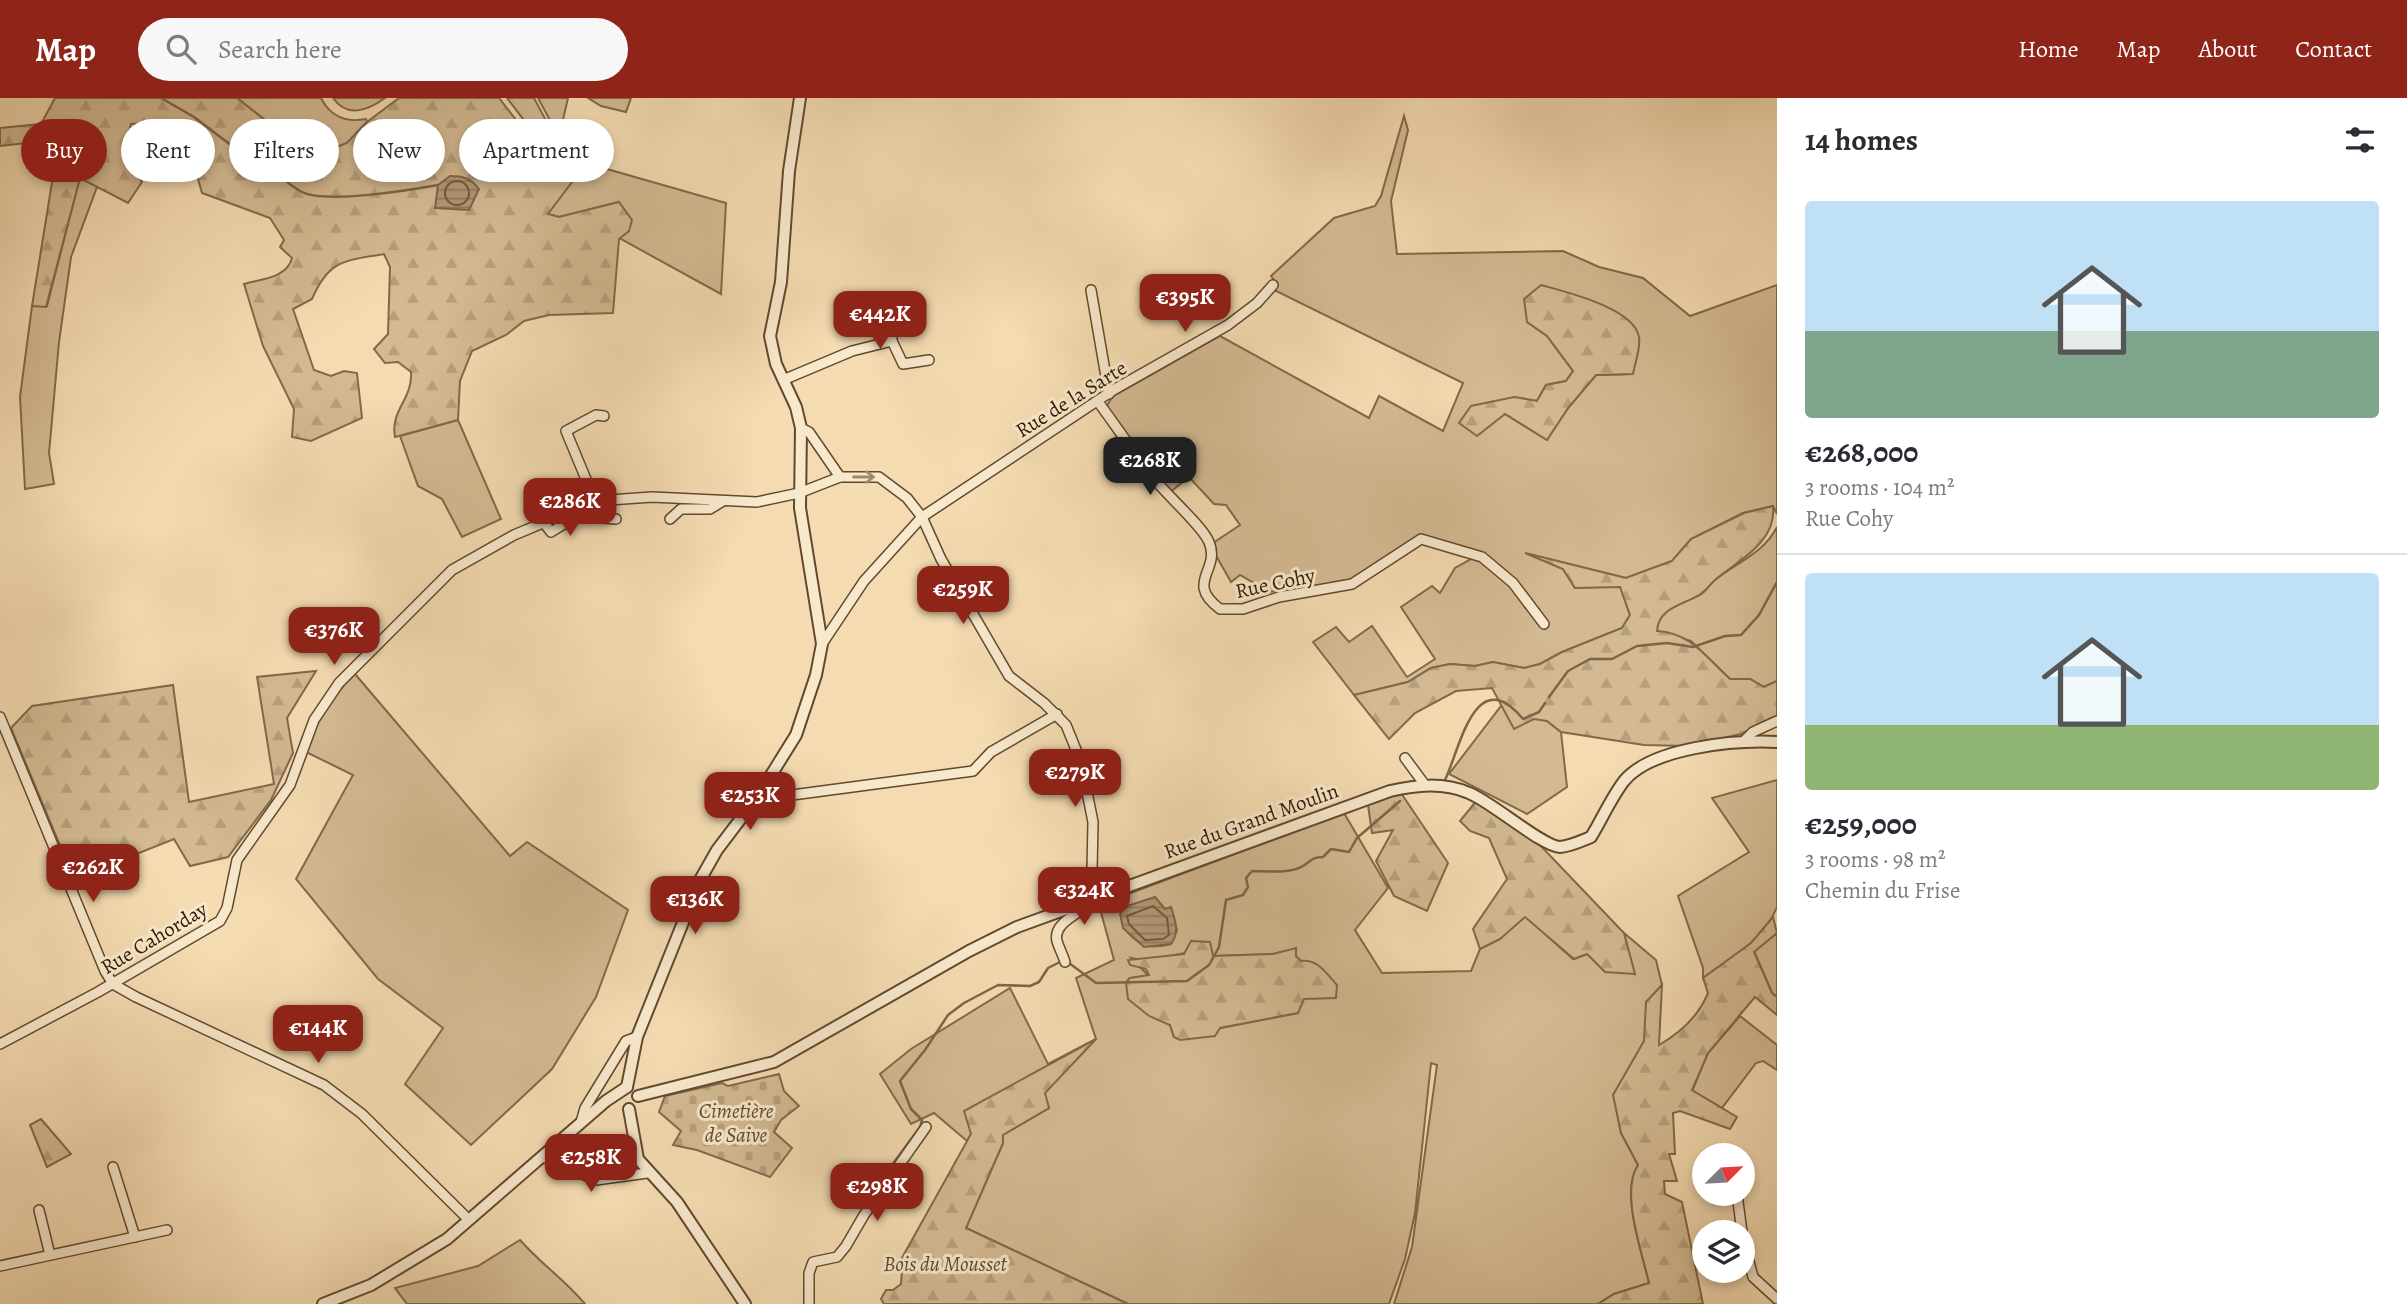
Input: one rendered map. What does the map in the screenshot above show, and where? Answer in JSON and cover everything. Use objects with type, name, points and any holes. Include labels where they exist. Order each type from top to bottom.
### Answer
[{"type":"street","points":[[745,1304],[663,1187],[647,1173],[633,1146],[621,1103],[637,1037],[705,871],[758,796],[796,735],[816,675],[822,644],[799,493],[801,428],[770,336],[780,282],[789,172],[800,98]]},
{"type":"street","name":"Rue de la Sarte","points":[[822,644],[863,581],[922,517],[1109,394],[1228,325],[1257,303],[1273,285]]},
{"type":"street","points":[[1091,290],[1109,394]]},
{"type":"street","points":[[914,313],[892,327],[892,341],[903,364],[929,360]]},
{"type":"street","points":[[783,380],[852,351],[892,341]]},
{"type":"street","name":"Rue Cohy","points":[[1099,402],[1156,481],[1209,541],[1210,557],[1202,588],[1205,596],[1220,609],[1243,609],[1279,597],[1352,584],[1421,538],[1482,557],[1513,583],[1544,624]]},
{"type":"street","points":[[595,501],[566,432],[596,415],[604,416]]},
{"type":"street","points":[[801,428],[809,432],[839,477],[880,477],[907,498],[922,517],[941,559],[1009,676],[1057,714],[1066,725],[1081,762],[1094,831],[1092,870],[1096,897],[1090,907],[1061,923],[1057,930],[1056,940],[1065,960]]},
{"type":"street","name":"Rue Cahorday","points":[[0,1044],[213,927],[223,916],[237,860],[290,785],[314,720],[339,684],[452,570],[473,556],[595,501],[652,497],[757,502],[799,493],[839,477]]},
{"type":"street","points":[[670,519],[681,509],[710,509],[724,500]]},
{"type":"street","points":[[544,523],[551,532],[577,516],[616,519]]},
{"type":"street","points":[[758,796],[777,797],[973,771],[991,752],[1057,714]]},
{"type":"street","points":[[0,717],[104,971],[113,984],[324,1085],[362,1114],[469,1220]]},
{"type":"street","points":[[1745,740],[1753,732],[1777,721]]},
{"type":"street","points":[[1745,740],[1777,742]]},
{"type":"street","name":"Rue du Grand Moulin","points":[[638,1096],[774,1062],[987,941],[1096,897],[1390,791],[1425,785],[1469,793],[1511,816],[1544,843],[1559,847],[1591,837],[1625,780],[1656,759],[1745,740]]},
{"type":"street","points":[[1405,758],[1425,785]]},
{"type":"street","points":[[581,1122],[584,1108],[626,1041],[637,1037]]},
{"type":"street","points":[[323,1304],[371,1285],[432,1249],[599,1108],[637,1102],[638,1096],[627,1087]]},
{"type":"street","points":[[809,1304],[809,1273],[813,1262],[837,1257],[926,1127]]},
{"type":"street","points":[[542,1157],[596,1180],[647,1173]]},
{"type":"street","points":[[113,1167],[135,1237]]},
{"type":"street","points":[[38,1210],[50,1255]]},
{"type":"street","points":[[0,1266],[167,1230]]},
{"type":"street","points":[[1755,1279],[1777,1299]]},
{"type":"green space","points":[[55,98],[237,98],[264,119],[229,119],[229,182],[339,182],[339,146],[353,137],[353,182],[445,182],[445,119],[371,119],[399,98],[499,98],[515,119],[459,119],[459,182],[572,182],[548,214],[559,217],[619,202],[632,220],[629,231],[619,239],[613,313],[549,315],[524,321],[506,335],[472,351],[460,381],[458,420],[395,437],[396,419],[409,390],[411,372],[398,362],[385,363],[374,349],[388,334],[390,267],[384,254],[340,264],[325,276],[312,299],[293,309],[314,370],[331,376],[344,371],[357,373],[362,418],[311,441],[292,437],[294,409],[263,346],[244,284],[279,274],[285,270],[292,258],[280,247],[284,240],[270,218],[202,193],[199,182],[215,182],[215,119],[121,119],[121,182],[142,182],[128,203],[88,182],[107,182],[107,119],[44,119]]},
{"type":"green space","points":[[237,98],[321,98],[334,114],[353,120],[353,137],[339,147],[339,119],[264,119]]},
{"type":"green space","points":[[333,98],[385,98],[364,109],[351,110],[344,108]]},
{"type":"green space","points":[[507,98],[534,98],[545,119],[523,119]]},
{"type":"green space","points":[[538,98],[568,98],[563,119],[549,119]]},
{"type":"green space","points":[[588,98],[631,98],[626,112],[601,106]]},
{"type":"green space","points":[[1404,116],[1408,130],[1391,201],[1397,254],[1563,251],[1599,267],[1643,278],[1690,316],[1777,285],[1777,514],[1773,506],[1743,513],[1691,539],[1672,561],[1626,578],[1529,554],[1563,569],[1575,588],[1620,586],[1630,615],[1622,628],[1562,652],[1540,664],[1524,668],[1493,662],[1475,666],[1450,664],[1431,668],[1408,682],[1354,695],[1313,642],[1336,627],[1349,642],[1372,626],[1407,677],[1435,659],[1401,607],[1432,586],[1440,593],[1455,568],[1478,555],[1425,541],[1351,581],[1269,592],[1263,583],[1254,583],[1240,575],[1231,582],[1210,545],[1240,525],[1226,505],[1214,504],[1189,477],[1169,493],[1107,406],[1112,397],[1220,336],[1369,418],[1379,396],[1443,431],[1463,383],[1272,289],[1277,284],[1271,276],[1334,218],[1375,206],[1381,196]],"holes":[[[1527,322],[1633,374],[1596,375],[1568,408],[1547,440],[1505,414],[1514,397],[1537,401],[1546,385],[1566,381],[1573,371],[1547,336]]]},
{"type":"green space","points":[[21,126],[21,144],[0,146],[0,128]]},
{"type":"green space","points":[[614,171],[726,203],[721,294],[619,238],[629,231],[619,202],[559,217],[548,214],[552,182],[614,182]]},
{"type":"green space","points":[[52,182],[79,182],[46,307],[32,306]]},
{"type":"green space","points":[[79,182],[88,182],[97,187],[71,257],[59,342],[49,453],[54,484],[25,489],[20,397],[32,306],[47,306]]},
{"type":"green space","points":[[1541,285],[1597,303],[1625,318],[1639,337],[1633,374],[1596,375],[1568,408],[1547,440],[1505,414],[1477,436],[1459,423],[1471,406],[1514,397],[1537,401],[1546,385],[1566,381],[1573,371],[1547,336],[1527,322],[1524,299]]},
{"type":"green space","points":[[458,420],[501,519],[462,537],[442,499],[418,486],[400,436]]},
{"type":"green space","points":[[1773,506],[1773,519],[1769,530],[1754,550],[1701,593],[1666,612],[1658,623],[1657,631],[1680,636],[1706,655],[1730,679],[1750,679],[1764,687],[1777,681],[1777,716],[1741,734],[1687,746],[1644,745],[1561,732],[1547,721],[1534,719],[1514,729],[1492,688],[1456,691],[1415,713],[1389,739],[1354,695],[1408,682],[1431,668],[1450,664],[1475,666],[1493,662],[1524,668],[1540,664],[1562,652],[1622,628],[1630,615],[1620,587],[1575,588],[1563,569],[1525,553],[1626,578],[1672,561],[1691,539],[1744,513]]},
{"type":"green space","points":[[1777,527],[1777,681],[1764,687],[1750,679],[1730,679],[1691,641],[1657,631],[1658,623],[1666,612],[1702,593],[1715,580],[1765,544]]},
{"type":"green space","points":[[316,671],[287,718],[293,753],[271,800],[228,857],[190,866],[174,839],[74,879],[11,728],[32,706],[173,685],[189,802],[274,784],[257,677]]},
{"type":"green space","points":[[355,674],[510,856],[527,842],[628,910],[596,997],[552,1069],[471,1145],[405,1084],[443,1028],[378,979],[296,879],[353,775],[304,751],[326,710]]},
{"type":"green space","points":[[1501,706],[1547,721],[1561,732],[1567,787],[1527,814],[1449,774]]},
{"type":"green space","points":[[1777,780],[1777,907],[1764,929],[1755,938],[1703,978],[1703,968],[1678,896],[1749,852],[1712,798]]},
{"type":"green space","points":[[1401,793],[1448,863],[1427,911],[1394,896],[1376,861],[1393,830],[1372,833],[1368,805]]},
{"type":"green space","points":[[1477,800],[1539,844],[1624,933],[1635,974],[1605,972],[1587,954],[1574,959],[1525,917],[1500,939],[1480,949],[1473,929],[1507,879],[1489,838],[1470,831],[1460,821]]},
{"type":"green space","points":[[1344,813],[1388,888],[1355,930],[1382,973],[1471,971],[1480,949],[1500,939],[1525,916],[1573,959],[1587,954],[1634,974],[1624,933],[1656,960],[1662,985],[1647,1002],[1645,1041],[1614,1095],[1621,1133],[1638,1165],[1631,1190],[1632,1206],[1649,1283],[1614,1294],[1598,1304],[1394,1304],[1412,1247],[1437,1065],[1431,1063],[1415,1213],[1405,1259],[1389,1304],[1128,1304],[966,1228],[1003,1143],[1003,1135],[1049,1108],[1044,1093],[1094,1041],[971,1134],[967,1141],[934,1113],[911,1124],[880,1074],[911,1049],[1010,988],[1048,1064],[1096,1039],[1076,978],[1114,960],[1099,905]],"holes":[[[1171,907],[1177,930],[1171,944],[1156,947],[1144,945],[1123,927]],[[1192,941],[1213,956],[1273,954],[1295,949],[1296,956],[1301,961],[1298,1013],[1174,1037],[1170,1025],[1162,1021],[1130,978],[1149,976],[1131,958],[1146,961],[1185,953]]]},
{"type":"green space","points":[[1773,917],[1777,933],[1754,952],[1772,993],[1777,997],[1777,1015],[1755,997],[1708,1053],[1692,1090],[1737,1117],[1730,1129],[1680,1111],[1673,1113],[1675,1154],[1669,1154],[1677,1181],[1664,1181],[1665,1194],[1682,1202],[1692,1251],[1692,1283],[1699,1283],[1703,1304],[1598,1304],[1614,1294],[1649,1283],[1632,1206],[1631,1190],[1638,1165],[1621,1133],[1613,1095],[1644,1041],[1646,1002],[1662,985],[1659,1045],[1681,1029],[1700,1009],[1708,993],[1703,978],[1751,943]]},
{"type":"green space","points":[[1777,933],[1777,997],[1772,993],[1754,951]]},
{"type":"green space","points":[[1191,941],[1210,942],[1213,956],[1273,954],[1296,948],[1296,956],[1301,961],[1317,965],[1337,985],[1336,998],[1304,999],[1298,1013],[1220,1028],[1215,1036],[1180,1040],[1174,1037],[1170,1025],[1149,1016],[1128,999],[1126,982],[1130,978],[1149,975],[1146,969],[1130,965],[1128,960],[1184,954]]},
{"type":"green space","points":[[1740,1016],[1777,1045],[1777,1070],[1763,1061],[1756,1063],[1722,1108],[1692,1091],[1708,1053]]},
{"type":"green space","name":"Bois du Mousset","points":[[1096,1039],[1045,1093],[1049,1108],[1003,1135],[1003,1143],[966,1228],[1128,1304],[884,1304],[881,1299],[886,1290],[893,1290],[901,1284],[902,1270],[898,1265],[971,1134],[964,1111]]},
{"type":"green space","name":"Cimetière de Saive","points":[[779,1074],[784,1091],[799,1106],[781,1120],[774,1132],[792,1148],[770,1177],[697,1150],[673,1145],[681,1131],[659,1112],[665,1096],[722,1083],[728,1086]]},
{"type":"green space","points":[[41,1119],[71,1154],[47,1167],[30,1125]]},
{"type":"green space","points":[[520,1240],[585,1304],[407,1304],[395,1288],[478,1266]]},
{"type":"water","points":[[450,176],[459,176],[459,182],[473,182],[479,189],[469,210],[435,208],[438,185]]},
{"type":"water","points":[[1155,897],[1165,909],[1171,907],[1176,926],[1175,935],[1171,944],[1144,947],[1123,928],[1120,914],[1124,907]]},
{"type":"waterway","points":[[161,98],[194,117],[261,168],[273,172],[302,192],[329,197],[389,193],[438,185]]},
{"type":"waterway","points":[[1549,697],[1568,671],[1590,659],[1612,659],[1637,646],[1667,643],[1693,647],[1725,636],[1741,635],[1759,615],[1777,582]]},
{"type":"waterway","points":[[1445,780],[1464,732],[1481,705],[1493,700],[1506,704],[1523,719],[1539,712],[1545,703]]},
{"type":"waterway","points":[[1069,963],[1096,983],[1187,981],[1209,965],[1219,947],[1226,900],[1243,895],[1248,887],[1246,878],[1252,871],[1298,869],[1323,857],[1331,849],[1349,852],[1357,838],[1400,801]]},
{"type":"waterway","points":[[862,1206],[920,1127],[922,1120],[911,1109],[900,1081],[948,1015],[998,985],[1030,986],[1039,982],[1048,968],[1062,961]]}]
